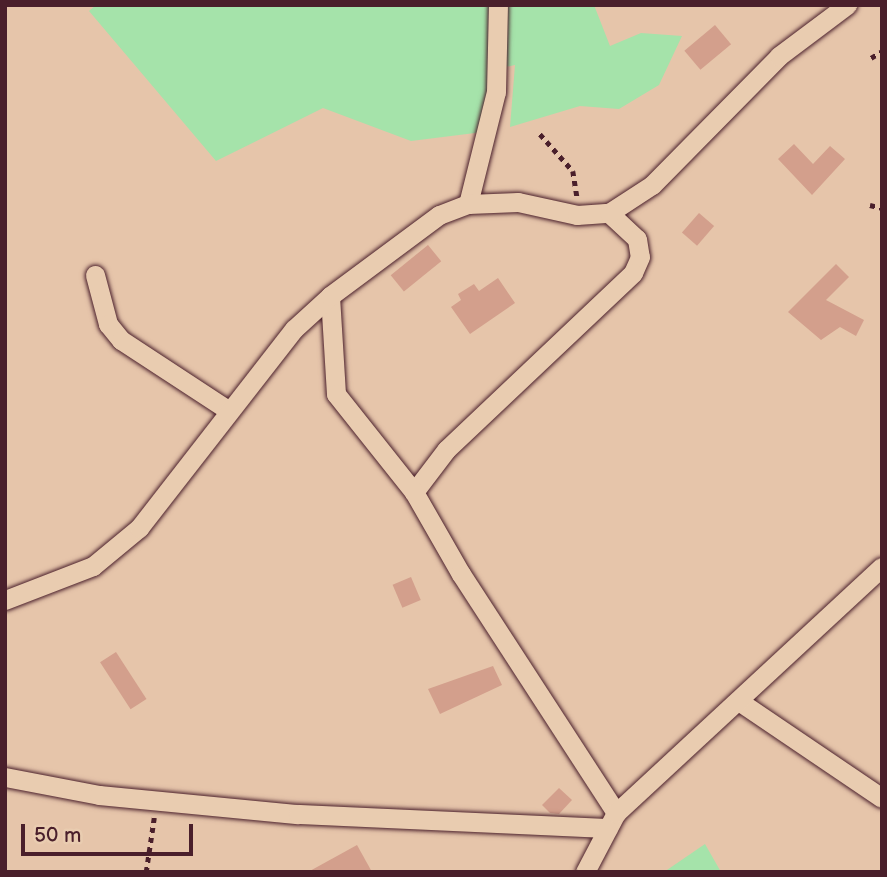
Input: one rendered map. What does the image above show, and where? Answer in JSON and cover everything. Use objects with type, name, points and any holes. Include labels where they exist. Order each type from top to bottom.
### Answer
[{"type":"street","points":[[468,204],[496,92],[498,5]]},
{"type":"street","points":[[5,600],[93,566],[139,528],[294,329],[330,296],[439,215],[468,204],[518,202],[577,215],[609,213],[652,185],[779,55],[847,5]]},
{"type":"street","points":[[414,492],[446,450],[633,273],[640,257],[637,239],[609,213]]},
{"type":"street","points":[[95,275],[108,324],[121,340],[228,411]]},
{"type":"street","points":[[330,296],[337,394],[414,492],[461,575],[612,820]]},
{"type":"street","points":[[584,872],[612,820],[882,567]]},
{"type":"street","points":[[740,702],[882,798]]},
{"type":"street","points":[[5,777],[39,786],[158,802],[383,820],[612,820]]},
{"type":"path","points":[[871,58],[882,51]]},
{"type":"path","points":[[540,134],[573,171],[577,215]]},
{"type":"path","points":[[870,205],[882,208]]},
{"type":"path","points":[[146,872],[146,855],[158,802]]},
{"type":"green space","points":[[96,5],[594,5],[610,46],[641,33],[682,36],[659,85],[619,109],[580,106],[510,127],[515,65],[490,70],[483,132],[411,141],[323,108],[216,161],[89,11]]},
{"type":"green space","points":[[705,844],[721,872],[664,872]]},
{"type":"building","points":[[715,25],[731,44],[700,70],[684,51]]},
{"type":"building","points":[[794,144],[813,164],[830,146],[845,159],[812,195],[778,159]]},
{"type":"building","points":[[699,213],[714,226],[697,246],[682,233]]},
{"type":"building","points":[[428,245],[441,261],[404,292],[391,275]]},
{"type":"building","points":[[836,264],[849,277],[826,300],[864,320],[856,336],[840,327],[821,340],[788,312]]},
{"type":"building","points":[[498,278],[515,303],[470,334],[451,307],[461,300],[458,294],[474,284],[479,291]]},
{"type":"building","points":[[411,577],[421,600],[402,608],[393,585]]},
{"type":"building","points":[[116,652],[146,699],[131,709],[100,662]]},
{"type":"building","points":[[493,666],[502,685],[440,714],[428,689]]},
{"type":"building","points":[[559,788],[572,800],[559,814],[550,813],[542,805]]},
{"type":"building","points":[[357,845],[372,872],[308,872]]}]
